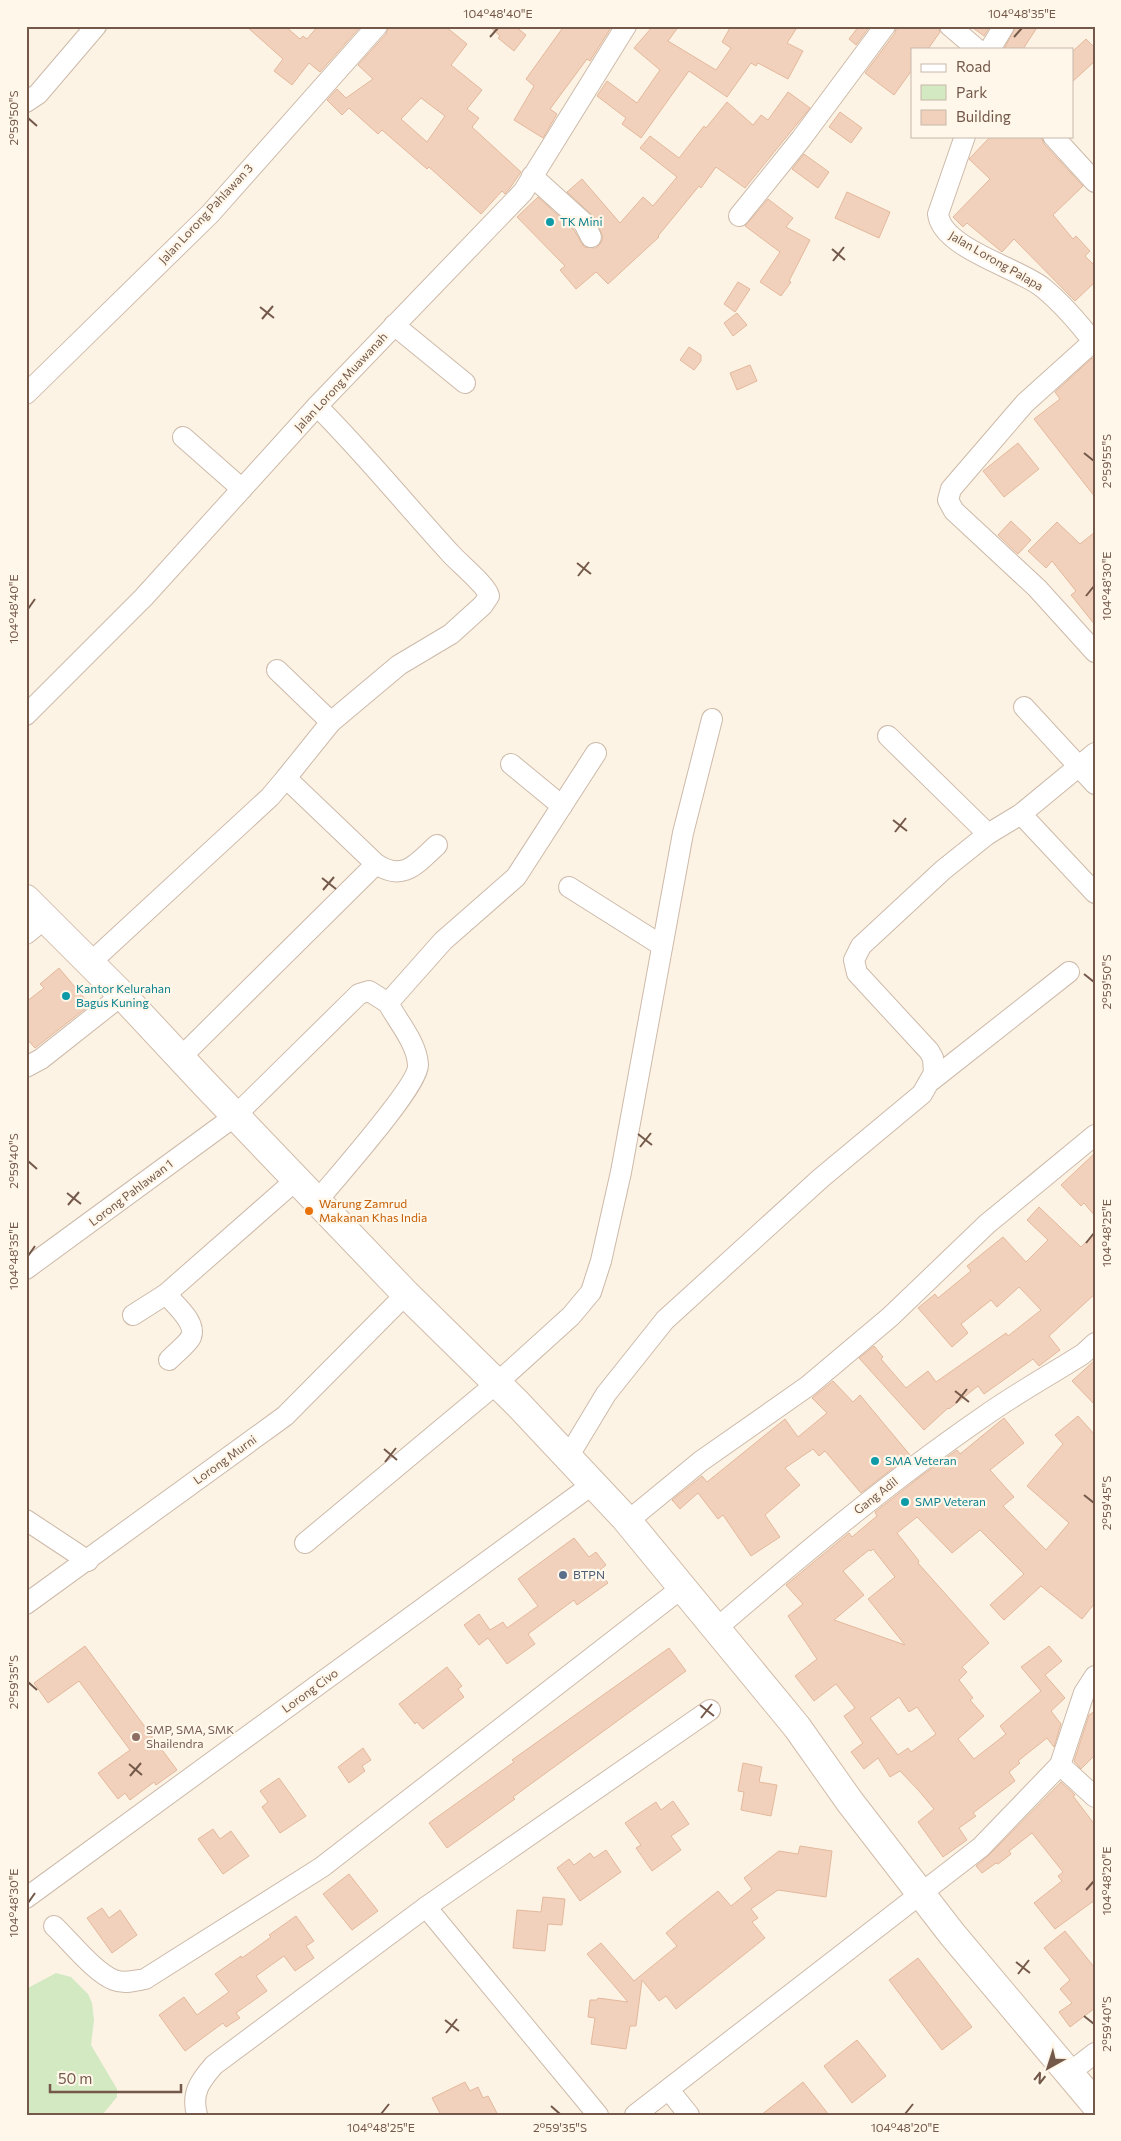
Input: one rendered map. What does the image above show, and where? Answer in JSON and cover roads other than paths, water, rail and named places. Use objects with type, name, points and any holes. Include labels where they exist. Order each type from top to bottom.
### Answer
[{"type":"main road","points":[[26,899],[36,926],[90,963],[122,994],[235,1116],[318,1200],[406,1294],[568,1457],[628,1521],[797,1728],[850,1802],[920,1892],[1095,2104]]},
{"type":"street","points":[[26,102],[38,94],[96,26]]},
{"type":"street","name":"Jalan Lorong Pahlawan 3","points":[[26,394],[210,214],[377,26]]},
{"type":"street","name":"Jalan Lorong Muawanah","points":[[26,715],[144,597],[317,406],[523,192],[626,26]]},
{"type":"street","points":[[739,216],[801,139],[885,26]]},
{"type":"street","points":[[950,26],[976,48]]},
{"type":"street","points":[[991,48],[1004,26]]},
{"type":"street","name":"Jalan Lorong Palapa","points":[[964,138],[938,214],[939,223],[943,230],[961,244],[1022,274],[1043,288],[1080,323],[1094,342]]},
{"type":"street","points":[[1055,138],[1095,182]]},
{"type":"street","points":[[532,176],[584,223],[591,237]]},
{"type":"street","points":[[394,325],[465,384]]},
{"type":"street","points":[[1094,342],[1025,403],[951,489],[948,497],[950,506],[966,524],[1037,588],[1095,652]]},
{"type":"street","points":[[90,963],[262,803],[286,778],[331,722],[399,665],[451,634],[483,605],[489,595],[393,491],[353,442],[317,406]]},
{"type":"street","points":[[183,437],[242,489]]},
{"type":"street","points":[[277,670],[331,722]]},
{"type":"street","points":[[1024,707],[1095,784]]},
{"type":"street","points":[[305,1543],[496,1383],[579,1308],[596,1280],[621,1172],[683,833],[712,719]]},
{"type":"street","points":[[888,736],[988,834]]},
{"type":"street","points":[[318,1200],[394,1108],[418,1072],[417,1057],[388,1003],[442,941],[516,877],[596,753]]},
{"type":"street","points":[[932,1080],[935,1066],[929,1051],[861,980],[855,969],[854,960],[861,946],[943,870],[988,834],[1021,814],[1095,753]]},
{"type":"street","points":[[511,764],[562,806]]},
{"type":"street","points":[[286,778],[376,864],[391,872],[400,872],[416,864],[437,845]]},
{"type":"street","points":[[1021,814],[1095,893]]},
{"type":"street","points":[[180,1058],[376,864]]},
{"type":"street","points":[[568,887],[661,945]]},
{"type":"street","points":[[568,1457],[606,1394],[665,1320],[821,1178],[922,1094],[932,1080],[1069,972]]},
{"type":"street","name":"Lorong Pahlawan 1","points":[[26,1269],[235,1116],[359,994],[369,991],[388,1003]]},
{"type":"street","points":[[26,1067],[41,1059],[122,994]]},
{"type":"street","points":[[628,1521],[701,1461],[808,1386],[890,1317],[987,1224],[1095,1134]]},
{"type":"street","points":[[133,1315],[166,1294],[297,1179]]},
{"type":"street","points":[[166,1294],[185,1315],[192,1329],[190,1337],[169,1360]]},
{"type":"street","name":"Lorong Murni","points":[[26,1604],[88,1561],[284,1416],[406,1294]]},
{"type":"street","name":"Gang Adil","points":[[717,1628],[820,1540],[912,1468],[985,1416],[1093,1348]]},
{"type":"street","name":"Lorong Civo","points":[[26,1898],[593,1484]]},
{"type":"street","points":[[26,1520],[88,1561]]},
{"type":"street","points":[[54,1926],[103,1974],[114,1980],[128,1983],[145,1979],[322,1867],[683,1587]]},
{"type":"street","points":[[635,2115],[920,1892],[981,1847],[1060,1765],[1084,1693],[1095,1676]]},
{"type":"street","points":[[197,2115],[194,2094],[200,2080],[214,2065],[426,1907],[710,1710]]},
{"type":"street","points":[[1060,1765],[1095,1797]]},
{"type":"street","points":[[426,1907],[598,2115]]},
{"type":"street","points":[[1069,2073],[1095,2053]]},
{"type":"street","points":[[669,2090],[689,2115]]},
{"type":"place","name":"TK Mini","points":[[550,222]]},
{"type":"place","name":"Kantor Kelurahan Bagus Kuning","points":[[66,996]]},
{"type":"place","name":"Warung Zamrud Makanan Khas India","points":[[309,1211]]},
{"type":"place","name":"SMA Veteran","points":[[875,1461]]},
{"type":"place","name":"SMP Veteran","points":[[905,1502]]},
{"type":"place","name":"BTPN","points":[[563,1575]]},
{"type":"place","name":"SMP, SMA, SMK Shailendra","points":[[136,1737]]}]
